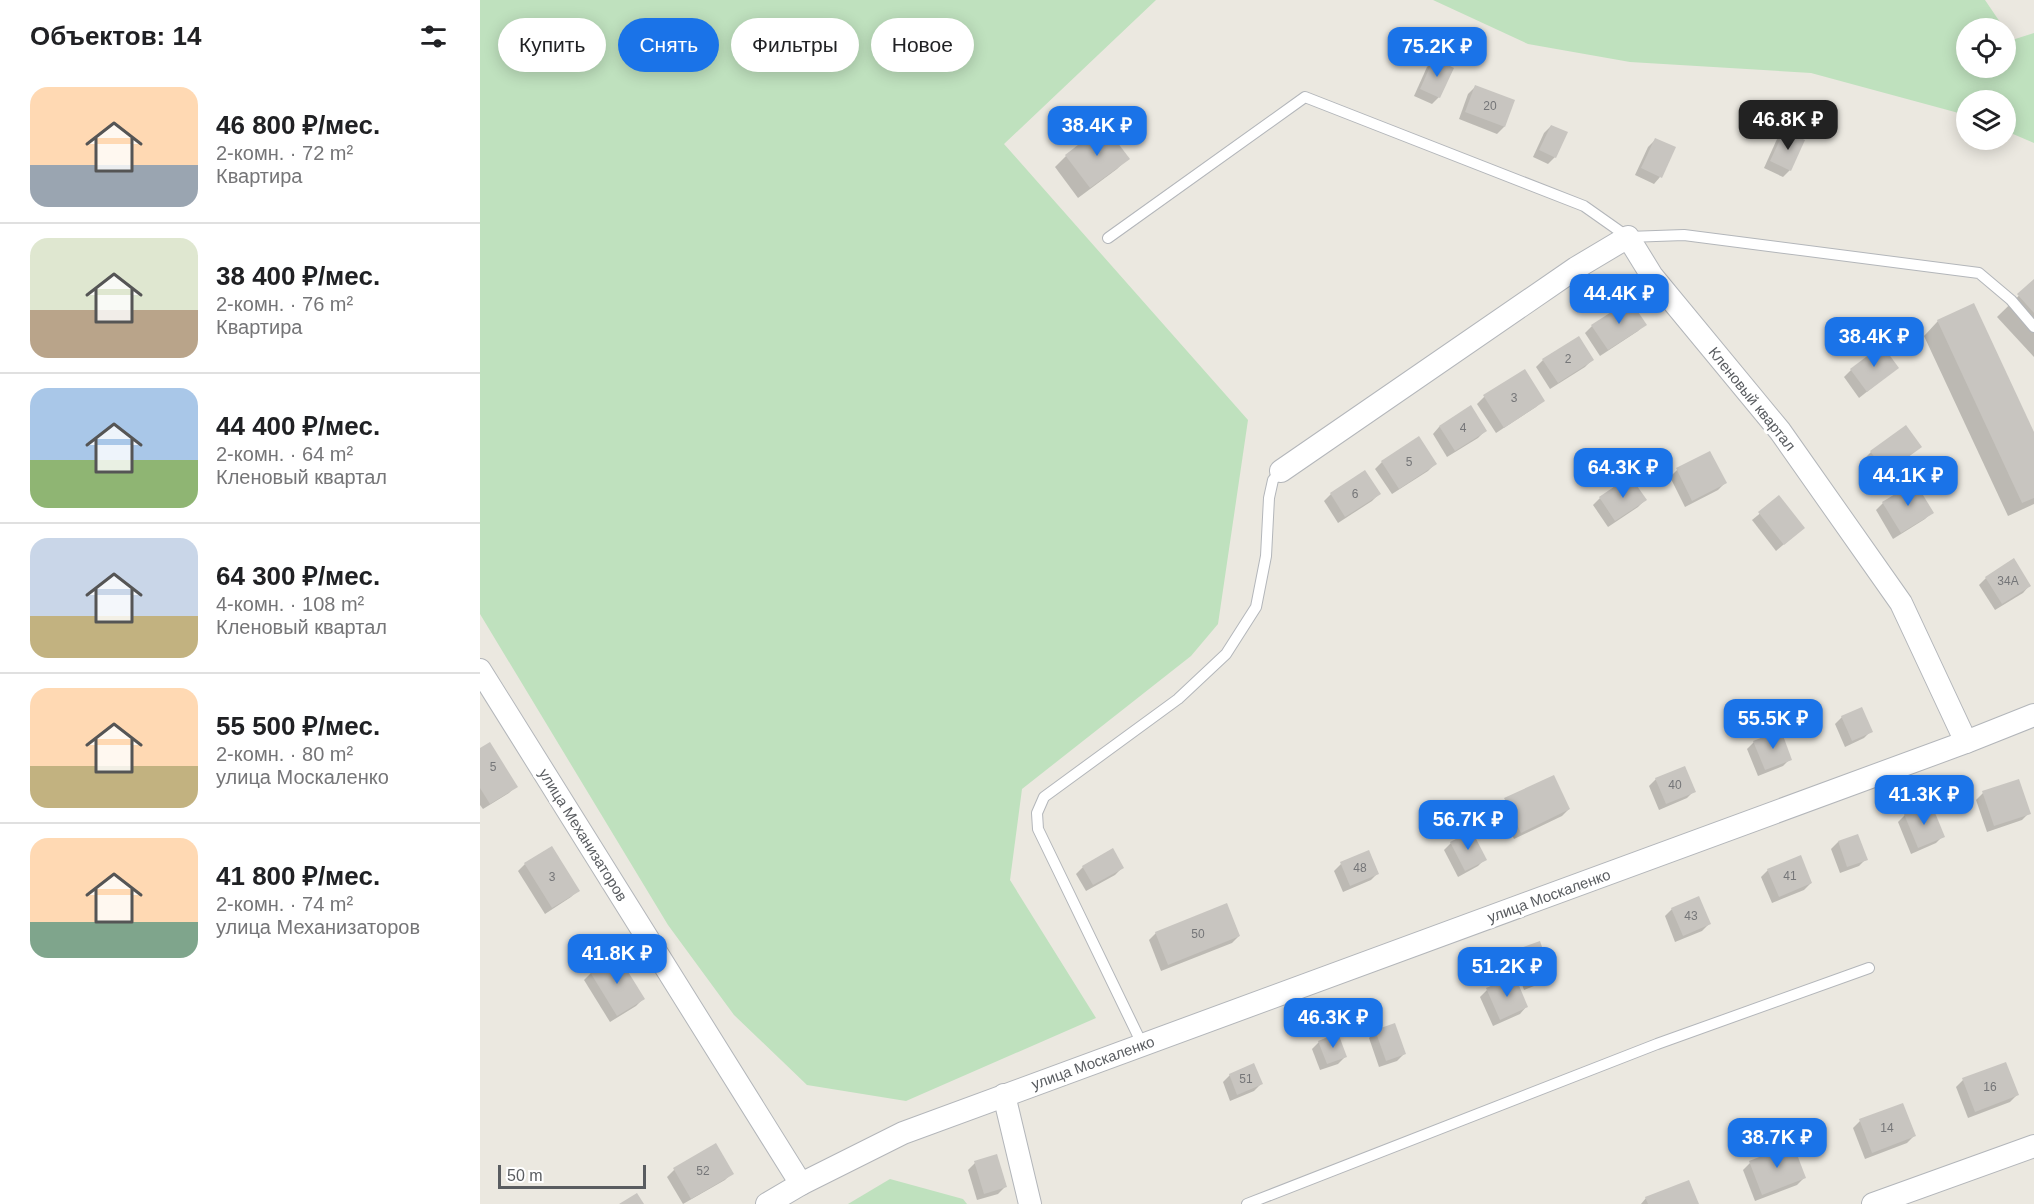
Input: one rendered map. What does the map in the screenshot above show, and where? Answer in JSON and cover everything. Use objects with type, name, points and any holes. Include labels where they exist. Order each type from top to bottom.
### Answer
[{"type":"street","points":[[1281,471],[1576,268],[1628,237]]},
{"type":"street","name":"Кленовый квартал","points":[[1628,237],[1652,276],[1780,430],[1901,603],[1966,742]]},
{"type":"street","name":"улица Механизаторов","points":[[480,670],[801,1184]]},
{"type":"street","name":"улица Москаленко","points":[[767,1204],[801,1184],[903,1133],[2034,715]]},
{"type":"street","points":[[1004,1095],[1030,1204]]},
{"type":"street","points":[[1873,1204],[1923,1195],[2034,1146]]},
{"type":"lane","points":[[1108,238],[1305,97],[1584,206],[1628,237],[1684,235],[1979,273],[2011,300],[2034,327]]},
{"type":"lane","points":[[1143,1046],[1038,829],[1037,813],[1044,797],[1178,699],[1226,654],[1256,607],[1266,556],[1269,498],[1274,480],[1281,471]]},
{"type":"lane","points":[[1247,1204],[1646,1049],[1869,968]]},
{"type":"green space","points":[[480,0],[1156,0],[1004,144],[1248,420],[1218,624],[1191,656],[1022,789],[1010,880],[1096,1018],[906,1101],[807,1085],[734,1015],[668,925],[480,614]]},
{"type":"green space","points":[[1433,0],[1985,0],[1997,18],[1956,18],[1956,78],[2016,78],[2016,39],[2034,33],[2034,143],[2016,135],[2016,90],[1956,90],[1956,112],[1811,73],[1630,62],[1528,44]]},
{"type":"green space","points":[[890,1179],[963,1199],[967,1204],[848,1204]]},
{"type":"building","points":[[1434,58],[1454,68],[1440,98],[1420,89]]},
{"type":"building","points":[[1475,85],[1515,100],[1505,127],[1465,112]]},
{"type":"building","points":[[1104,125],[1130,159],[1090,188],[1065,155]]},
{"type":"building","points":[[1551,125],[1568,132],[1556,158],[1539,150]]},
{"type":"building","points":[[1784,131],[1805,140],[1791,171],[1770,161]]},
{"type":"building","points":[[1655,138],[1676,147],[1662,178],[1641,168]]},
{"type":"building","points":[[2034,279],[2034,313],[2017,294]]},
{"type":"building","points":[[1630,300],[1647,325],[1608,350],[1591,325]]},
{"type":"building","points":[[1974,303],[2034,432],[2034,498],[2022,503],[1937,320]]},
{"type":"building","points":[[1579,336],[1594,360],[1558,383],[1542,359]]},
{"type":"building","points":[[1882,345],[1899,368],[1867,392],[1850,369]]},
{"type":"building","points":[[1525,369],[1545,401],[1504,428],[1483,395]]},
{"type":"building","points":[[1471,405],[1487,431],[1455,451],[1439,426]]},
{"type":"building","points":[[1906,425],[1922,447],[1886,473],[1870,451]]},
{"type":"building","points":[[1419,436],[1437,464],[1399,489],[1381,461]]},
{"type":"building","points":[[1710,451],[1727,483],[1692,501],[1676,468]]},
{"type":"building","points":[[1365,470],[1381,494],[1345,517],[1330,493]]},
{"type":"building","points":[[1630,476],[1647,500],[1615,521],[1599,497]]},
{"type":"building","points":[[1915,482],[1934,513],[1901,533],[1882,502]]},
{"type":"building","points":[[1779,495],[1805,528],[1784,545],[1758,512]]},
{"type":"building","points":[[2014,558],[2031,586],[2002,604],[1985,577]]},
{"type":"building","points":[[1862,707],[1873,732],[1852,741],[1841,716]]},
{"type":"building","points":[[1781,730],[1792,760],[1765,770],[1753,741]]},
{"type":"building","points":[[490,742],[518,787],[490,804],[480,788],[480,748]]},
{"type":"building","points":[[1685,766],[1696,792],[1666,804],[1655,778]]},
{"type":"building","points":[[1554,775],[1570,809],[1521,833],[1504,798]]},
{"type":"building","points":[[2019,779],[2031,814],[1994,826],[1982,791]]},
{"type":"building","points":[[1931,803],[1945,837],[1918,848],[1904,814]]},
{"type":"building","points":[[1472,831],[1487,860],[1465,871],[1450,842]]},
{"type":"building","points":[[1858,834],[1868,860],[1847,867],[1838,841]]},
{"type":"building","points":[[552,846],[580,891],[552,908],[524,863]]},
{"type":"building","points":[[1113,848],[1124,868],[1093,885],[1082,866]]},
{"type":"building","points":[[1369,850],[1379,874],[1350,886],[1340,862]]},
{"type":"building","points":[[1801,855],[1812,883],[1779,897],[1767,869]]},
{"type":"building","points":[[1699,896],[1711,924],[1683,936],[1671,908]]},
{"type":"building","points":[[1227,903],[1240,936],[1168,965],[1155,932]]},
{"type":"building","points":[[1540,941],[1552,976],[1531,984],[1518,949]]},
{"type":"building","points":[[617,954],[645,999],[617,1016],[590,972]]},
{"type":"building","points":[[1515,976],[1528,1007],[1500,1020],[1486,988]]},
{"type":"building","points":[[1395,1023],[1406,1054],[1386,1061],[1375,1030]]},
{"type":"building","points":[[1338,1033],[1347,1057],[1327,1064],[1318,1041]]},
{"type":"building","points":[[2006,1062],[2019,1095],[1975,1112],[1962,1078]]},
{"type":"building","points":[[1254,1063],[1263,1084],[1237,1095],[1229,1074]]},
{"type":"building","points":[[1903,1103],[1916,1136],[1872,1153],[1859,1119]]},
{"type":"building","points":[[716,1143],[734,1174],[691,1199],[673,1168]]},
{"type":"building","points":[[1793,1144],[1806,1178],[1762,1195],[1749,1161]]},
{"type":"building","points":[[997,1154],[1007,1187],[984,1194],[974,1161]]},
{"type":"building","points":[[1689,1180],[1699,1204],[1648,1204],[1645,1197]]},
{"type":"building","points":[[637,1193],[644,1204],[619,1204]]}]
